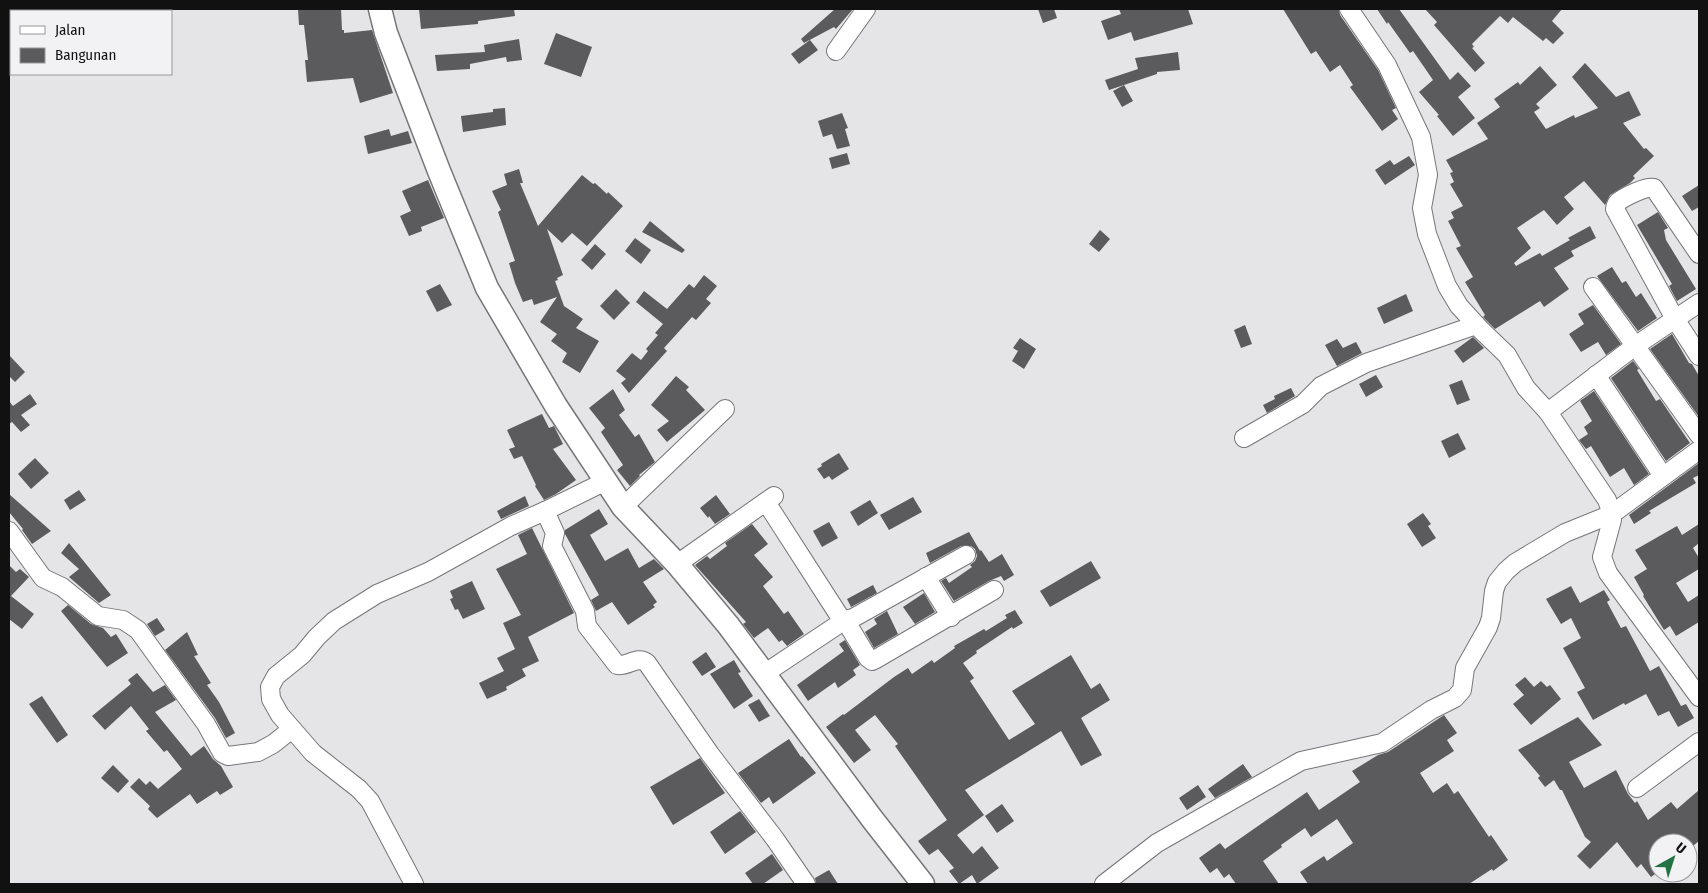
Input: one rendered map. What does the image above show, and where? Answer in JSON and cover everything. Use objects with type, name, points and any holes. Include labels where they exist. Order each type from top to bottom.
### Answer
[{"type":"main road","points":[[380,9],[386,34],[487,288],[556,406],[624,507],[728,625],[923,884]]},
{"type":"street","points":[[836,51],[866,9]]},
{"type":"street","points":[[1349,9],[1387,65],[1421,137],[1428,175],[1422,208],[1427,234],[1447,286],[1459,306],[1507,355],[1526,388],[1548,412],[1607,500],[1612,514],[1609,534],[1602,557],[1608,573],[1699,697]]},
{"type":"street","points":[[1699,254],[1654,188],[1647,187],[1619,201],[1615,206],[1675,319],[1699,356]]},
{"type":"street","points":[[1593,288],[1699,435]]},
{"type":"street","points":[[1548,412],[1635,346],[1699,303]]},
{"type":"street","points":[[1244,438],[1303,404],[1321,386],[1366,362],[1476,325]]},
{"type":"street","points":[[1596,375],[1663,476]]},
{"type":"street","points":[[624,507],[725,409]]},
{"type":"street","points":[[1104,884],[1157,843],[1301,761],[1382,743],[1431,710],[1455,698],[1462,690],[1465,668],[1488,627],[1494,591],[1506,571],[1565,533],[1612,514],[1699,450]]},
{"type":"street","points":[[414,884],[370,801],[359,789],[313,753],[291,730],[271,699],[270,686],[276,676],[302,655],[334,621],[377,594],[428,572],[511,526],[606,481]]},
{"type":"street","points":[[676,564],[770,499],[840,617],[845,620],[868,658],[872,660],[950,617],[994,590]]},
{"type":"street","points":[[545,511],[555,533],[552,546],[585,611],[587,626],[617,665],[622,666],[638,660],[644,660],[647,663],[710,754],[775,839],[806,884]]},
{"type":"street","points":[[9,531],[43,578],[62,587],[98,616],[123,620],[138,630],[206,724],[222,753],[228,756],[258,752],[273,744],[291,730]]},
{"type":"street","points":[[764,674],[845,620],[853,618],[966,555]]},
{"type":"street","points":[[926,577],[950,617]]},
{"type":"street","points":[[1637,788],[1699,742]]},
{"type":"building","points":[[298,9],[341,9],[342,30],[344,30],[344,33],[372,30],[393,93],[360,103],[353,78],[307,82],[305,60],[308,60],[304,25],[299,25]]},
{"type":"building","points":[[419,9],[514,9],[515,16],[478,21],[478,24],[421,29]]},
{"type":"building","points":[[835,9],[853,9],[836,29],[834,27],[804,43],[801,39]]},
{"type":"building","points":[[1038,9],[1054,9],[1057,18],[1043,23]]},
{"type":"building","points":[[1119,9],[1188,9],[1193,24],[1134,41],[1131,32],[1108,40],[1101,21],[1121,14]]},
{"type":"building","points":[[1283,9],[1339,9],[1340,15],[1378,70],[1396,108],[1392,110],[1398,119],[1382,131],[1350,87],[1353,85],[1340,65],[1330,72],[1316,51],[1311,54]]},
{"type":"building","points":[[1377,9],[1399,9],[1450,80],[1458,72],[1471,86],[1458,97],[1475,118],[1453,136],[1437,116],[1439,115],[1419,92],[1433,80],[1413,51],[1410,53]]},
{"type":"building","points":[[1425,9],[1562,9],[1552,21],[1564,33],[1553,44],[1546,38],[1543,41],[1513,17],[1508,23],[1500,16],[1472,44],[1474,47],[1472,48],[1485,63],[1475,72],[1434,25],[1437,22]]},
{"type":"building","points":[[556,33],[592,47],[581,77],[544,64]]},
{"type":"building","points":[[519,39],[522,60],[507,62],[506,57],[470,64],[470,69],[437,71],[435,55],[485,52],[484,45]]},
{"type":"building","points":[[810,40],[818,50],[799,64],[791,54]]},
{"type":"building","points":[[1178,52],[1180,70],[1157,72],[1157,74],[1109,90],[1105,80],[1138,69],[1135,58]]},
{"type":"building","points":[[1585,63],[1616,97],[1629,91],[1641,115],[1623,123],[1644,149],[1646,148],[1654,156],[1633,176],[1635,178],[1630,183],[1610,195],[1605,205],[1584,181],[1564,197],[1574,209],[1557,225],[1544,210],[1517,228],[1531,248],[1514,263],[1516,266],[1540,253],[1542,256],[1590,226],[1596,238],[1571,251],[1574,256],[1554,268],[1569,289],[1544,307],[1540,301],[1495,329],[1483,317],[1485,315],[1465,282],[1473,277],[1456,248],[1461,246],[1448,221],[1454,218],[1451,212],[1463,206],[1450,184],[1454,182],[1450,173],[1453,172],[1446,160],[1488,139],[1477,123],[1500,107],[1494,99],[1518,82],[1520,85],[1540,66],[1557,85],[1536,104],[1540,108],[1534,112],[1546,129],[1574,115],[1575,118],[1598,108],[1572,77]]},
{"type":"building","points":[[1124,85],[1133,101],[1122,107],[1113,91]]},
{"type":"building","points":[[505,108],[506,125],[463,132],[461,116],[493,112],[493,109]]},
{"type":"building","points":[[842,113],[848,128],[845,129],[850,146],[837,149],[832,134],[823,137],[818,121]]},
{"type":"building","points":[[389,129],[391,136],[408,131],[412,143],[368,154],[364,136]]},
{"type":"building","points":[[847,153],[850,164],[832,169],[829,158]]},
{"type":"building","points":[[1409,156],[1415,165],[1385,185],[1375,170],[1390,160],[1394,165]]},
{"type":"building","points":[[519,169],[523,183],[520,183],[538,226],[582,175],[607,194],[608,192],[623,206],[587,246],[572,233],[562,243],[547,229],[563,275],[555,281],[564,306],[583,319],[576,328],[599,341],[580,373],[562,362],[567,353],[551,341],[557,334],[540,322],[557,297],[534,305],[532,299],[523,302],[509,263],[515,261],[498,212],[501,210],[492,191],[507,185],[504,174]]},
{"type":"building","points":[[428,180],[444,218],[421,227],[422,231],[409,236],[400,216],[411,211],[402,191]]},
{"type":"building","points":[[1699,185],[1699,207],[1692,211],[1682,196]]},
{"type":"building","points":[[1658,212],[1668,228],[1664,230],[1666,240],[1696,289],[1677,301],[1669,286],[1672,284],[1637,225]]},
{"type":"building","points":[[650,221],[685,250],[682,253],[642,232]]},
{"type":"building","points":[[1100,230],[1110,239],[1099,252],[1089,244]]},
{"type":"building","points":[[635,238],[651,250],[641,264],[625,251]]},
{"type":"building","points":[[595,244],[606,254],[592,270],[581,260]]},
{"type":"building","points":[[1612,267],[1622,283],[1626,281],[1636,297],[1641,293],[1657,318],[1638,331],[1597,276]]},
{"type":"building","points":[[704,275],[717,286],[706,299],[711,303],[696,320],[692,317],[664,348],[667,351],[629,393],[621,383],[626,379],[616,371],[632,353],[641,360],[648,351],[646,349],[658,335],[655,333],[663,324],[636,302],[644,291],[667,309],[689,284],[694,288]]},
{"type":"building","points":[[440,284],[452,305],[437,312],[426,291]]},
{"type":"building","points":[[616,289],[630,303],[614,320],[600,306]]},
{"type":"building","points":[[1406,294],[1413,311],[1384,324],[1377,308]]},
{"type":"building","points":[[1593,305],[1621,344],[1606,355],[1598,342],[1581,352],[1569,334],[1584,324],[1578,314]]},
{"type":"building","points":[[1245,325],[1252,344],[1241,348],[1234,330]]},
{"type":"building","points":[[1672,334],[1699,376],[1699,417],[1650,349]]},
{"type":"building","points":[[1473,337],[1484,348],[1463,363],[1454,351]]},
{"type":"building","points":[[1020,338],[1036,349],[1024,369],[1012,361],[1018,351],[1013,348]]},
{"type":"building","points":[[1337,339],[1343,348],[1356,342],[1362,353],[1337,366],[1325,345]]},
{"type":"building","points":[[9,355],[25,372],[15,382],[9,376]]},
{"type":"building","points":[[1633,361],[1656,401],[1660,399],[1690,443],[1666,461],[1611,378]]},
{"type":"building","points":[[1376,375],[1383,387],[1366,397],[1359,384]]},
{"type":"building","points":[[676,376],[689,387],[686,390],[705,410],[667,442],[657,430],[669,421],[651,405]]},
{"type":"building","points":[[1462,380],[1470,400],[1457,405],[1449,385]]},
{"type":"building","points":[[1291,388],[1295,396],[1267,413],[1263,405],[1275,399],[1274,396]]},
{"type":"building","points":[[613,389],[625,410],[619,415],[635,437],[639,434],[655,462],[639,475],[630,486],[617,470],[623,465],[601,432],[605,428],[589,408]]},
{"type":"building","points":[[1594,391],[1649,474],[1634,485],[1624,468],[1610,477],[1591,446],[1586,449],[1579,440],[1588,434],[1584,427],[1592,421],[1580,401]]},
{"type":"building","points":[[30,394],[37,404],[21,415],[30,425],[21,432],[12,422],[9,424],[9,401],[13,406]]},
{"type":"building","points":[[542,414],[549,428],[554,426],[563,444],[553,449],[576,480],[544,500],[535,486],[522,456],[514,459],[509,449],[515,447],[507,430]]},
{"type":"building","points":[[1458,433],[1466,449],[1449,458],[1441,441]]},
{"type":"building","points":[[839,453],[849,469],[832,480],[829,476],[824,479],[817,469],[822,466],[821,464]]},
{"type":"building","points":[[35,458],[49,473],[31,489],[18,474]]},
{"type":"building","points":[[1699,463],[1699,475],[1693,478],[1696,483],[1649,511],[1651,513],[1634,524],[1629,515]]},
{"type":"building","points":[[79,490],[86,500],[70,510],[64,500]]},
{"type":"building","points":[[9,494],[51,531],[32,544],[9,512]]},
{"type":"building","points":[[716,495],[730,514],[715,524],[700,508]]},
{"type":"building","points":[[525,496],[529,506],[501,519],[497,511]]},
{"type":"building","points":[[913,497],[922,512],[889,530],[880,515]]},
{"type":"building","points":[[870,500],[878,513],[858,526],[850,512]]},
{"type":"building","points":[[599,509],[608,524],[590,535],[605,561],[628,548],[639,568],[654,559],[664,569],[643,582],[657,602],[653,605],[655,607],[628,625],[612,602],[596,611],[591,600],[599,595],[565,534],[565,530]]},
{"type":"building","points":[[1423,513],[1431,524],[1428,526],[1436,538],[1422,547],[1407,524]]},
{"type":"building","points":[[829,522],[838,538],[822,547],[813,531]]},
{"type":"building","points":[[752,524],[768,544],[754,555],[773,577],[763,586],[784,614],[788,611],[804,634],[787,646],[782,640],[779,642],[768,628],[754,638],[743,624],[746,622],[695,565],[707,556],[710,559],[727,546],[725,543]]},
{"type":"building","points":[[1699,524],[1699,543],[1693,548],[1699,558],[1699,569],[1676,583],[1688,602],[1699,595],[1699,622],[1676,636],[1670,626],[1664,630],[1643,596],[1634,577],[1647,569],[1635,550],[1677,526],[1682,535]]},
{"type":"building","points":[[532,528],[574,613],[528,637],[539,661],[522,669],[526,676],[506,687],[507,690],[487,699],[479,683],[504,671],[497,658],[515,649],[503,623],[521,615],[496,569],[527,554],[518,535]]},
{"type":"building","points":[[969,532],[989,562],[1002,554],[1014,575],[1004,581],[1001,576],[989,581],[954,601],[941,581],[946,578],[949,583],[972,567],[970,565],[977,556],[975,549],[971,546],[961,546],[930,563],[926,553]]},
{"type":"building","points":[[69,543],[111,595],[99,603],[69,577],[79,569],[61,553]]},
{"type":"building","points":[[1091,561],[1101,578],[1050,607],[1040,591]]},
{"type":"building","points":[[9,565],[16,572],[20,569],[29,577],[11,596],[34,614],[22,629],[9,619]]},
{"type":"building","points":[[472,581],[485,609],[463,619],[458,609],[455,610],[450,599],[453,598],[450,591]]},
{"type":"building","points":[[873,585],[877,593],[851,607],[847,599]]},
{"type":"building","points":[[1571,586],[1580,603],[1604,590],[1610,600],[1607,602],[1621,628],[1626,626],[1650,671],[1659,666],[1681,706],[1686,704],[1694,718],[1678,727],[1669,711],[1658,716],[1646,694],[1625,705],[1624,703],[1593,720],[1577,692],[1585,688],[1563,648],[1581,638],[1571,618],[1561,624],[1546,599]]},
{"type":"building","points":[[924,593],[935,612],[915,624],[903,607]]},
{"type":"building","points":[[68,605],[91,624],[103,628],[111,637],[116,634],[128,653],[107,667],[61,611]]},
{"type":"building","points":[[1015,610],[1023,623],[1013,629],[1012,627],[976,651],[977,653],[963,663],[974,678],[970,681],[1009,740],[1035,724],[1012,691],[1071,655],[1091,689],[1100,683],[1110,700],[1081,718],[1102,755],[1081,766],[1061,731],[965,790],[984,815],[957,835],[973,854],[982,846],[999,868],[977,884],[972,875],[959,884],[949,871],[954,868],[938,849],[929,855],[918,841],[947,820],[895,746],[898,744],[875,715],[855,730],[871,750],[854,763],[826,727],[908,668],[912,674],[932,660],[934,663],[955,648],[954,646],[984,629],[986,631],[1007,618],[1005,615]]},
{"type":"building","points":[[887,611],[898,634],[874,648],[865,632],[877,624],[874,619]]},
{"type":"building","points":[[157,618],[165,630],[155,636],[147,624]]},
{"type":"building","points":[[187,632],[198,655],[194,656],[211,683],[207,685],[219,702],[235,733],[226,738],[215,718],[165,650]]},
{"type":"building","points":[[845,640],[860,665],[853,670],[856,675],[838,688],[835,682],[808,701],[797,685],[844,651],[839,644]]},
{"type":"building","points":[[706,652],[716,667],[702,676],[692,662]]},
{"type":"building","points":[[734,660],[741,672],[738,673],[753,696],[734,709],[710,674]]},
{"type":"building","points":[[137,673],[153,692],[165,685],[176,700],[155,712],[191,756],[204,746],[213,759],[221,766],[233,787],[220,795],[217,791],[197,804],[190,794],[157,818],[148,809],[150,806],[130,787],[139,778],[146,785],[150,781],[158,789],[182,769],[167,750],[164,752],[146,731],[149,729],[131,706],[105,730],[92,716],[131,684],[128,680]]},
{"type":"building","points":[[1525,677],[1534,687],[1541,681],[1547,687],[1550,685],[1561,699],[1531,725],[1513,704],[1524,695],[1515,685]]},
{"type":"building","points":[[42,696],[68,735],[57,743],[29,704]]},
{"type":"building","points":[[759,699],[770,716],[759,722],[748,705]]},
{"type":"building","points":[[1444,715],[1457,733],[1447,740],[1454,751],[1420,773],[1433,793],[1447,783],[1454,794],[1458,791],[1489,837],[1491,835],[1508,860],[1493,871],[1492,869],[1469,884],[1308,884],[1300,872],[1324,856],[1327,861],[1353,843],[1337,819],[1311,837],[1305,828],[1263,861],[1279,884],[1236,884],[1229,874],[1224,878],[1217,868],[1210,873],[1199,858],[1220,843],[1225,849],[1307,792],[1319,810],[1360,782],[1352,771],[1378,755],[1388,752]]},
{"type":"building","points":[[1578,717],[1602,745],[1569,762],[1584,788],[1616,770],[1628,794],[1635,803],[1637,801],[1648,820],[1671,802],[1677,809],[1699,790],[1699,841],[1698,833],[1648,833],[1648,873],[1641,864],[1637,868],[1617,842],[1590,869],[1577,856],[1591,842],[1585,837],[1562,790],[1560,790],[1554,780],[1545,787],[1538,778],[1540,776],[1518,750]]},
{"type":"building","points":[[789,739],[801,757],[816,773],[773,804],[769,797],[761,803],[738,773]]},
{"type":"building","points":[[700,758],[725,793],[673,825],[650,787]]},
{"type":"building","points":[[1243,764],[1252,777],[1215,798],[1208,789]]},
{"type":"building","points":[[113,765],[129,781],[118,793],[101,778]]},
{"type":"building","points":[[1198,785],[1206,797],[1187,810],[1179,798]]},
{"type":"building","points":[[1002,804],[1014,821],[997,833],[985,816]]},
{"type":"building","points":[[740,811],[756,832],[725,854],[710,832]]},
{"type":"building","points":[[772,854],[783,870],[763,884],[753,884],[745,873]]},
{"type":"building","points":[[829,870],[838,884],[816,884],[815,878]]}]
